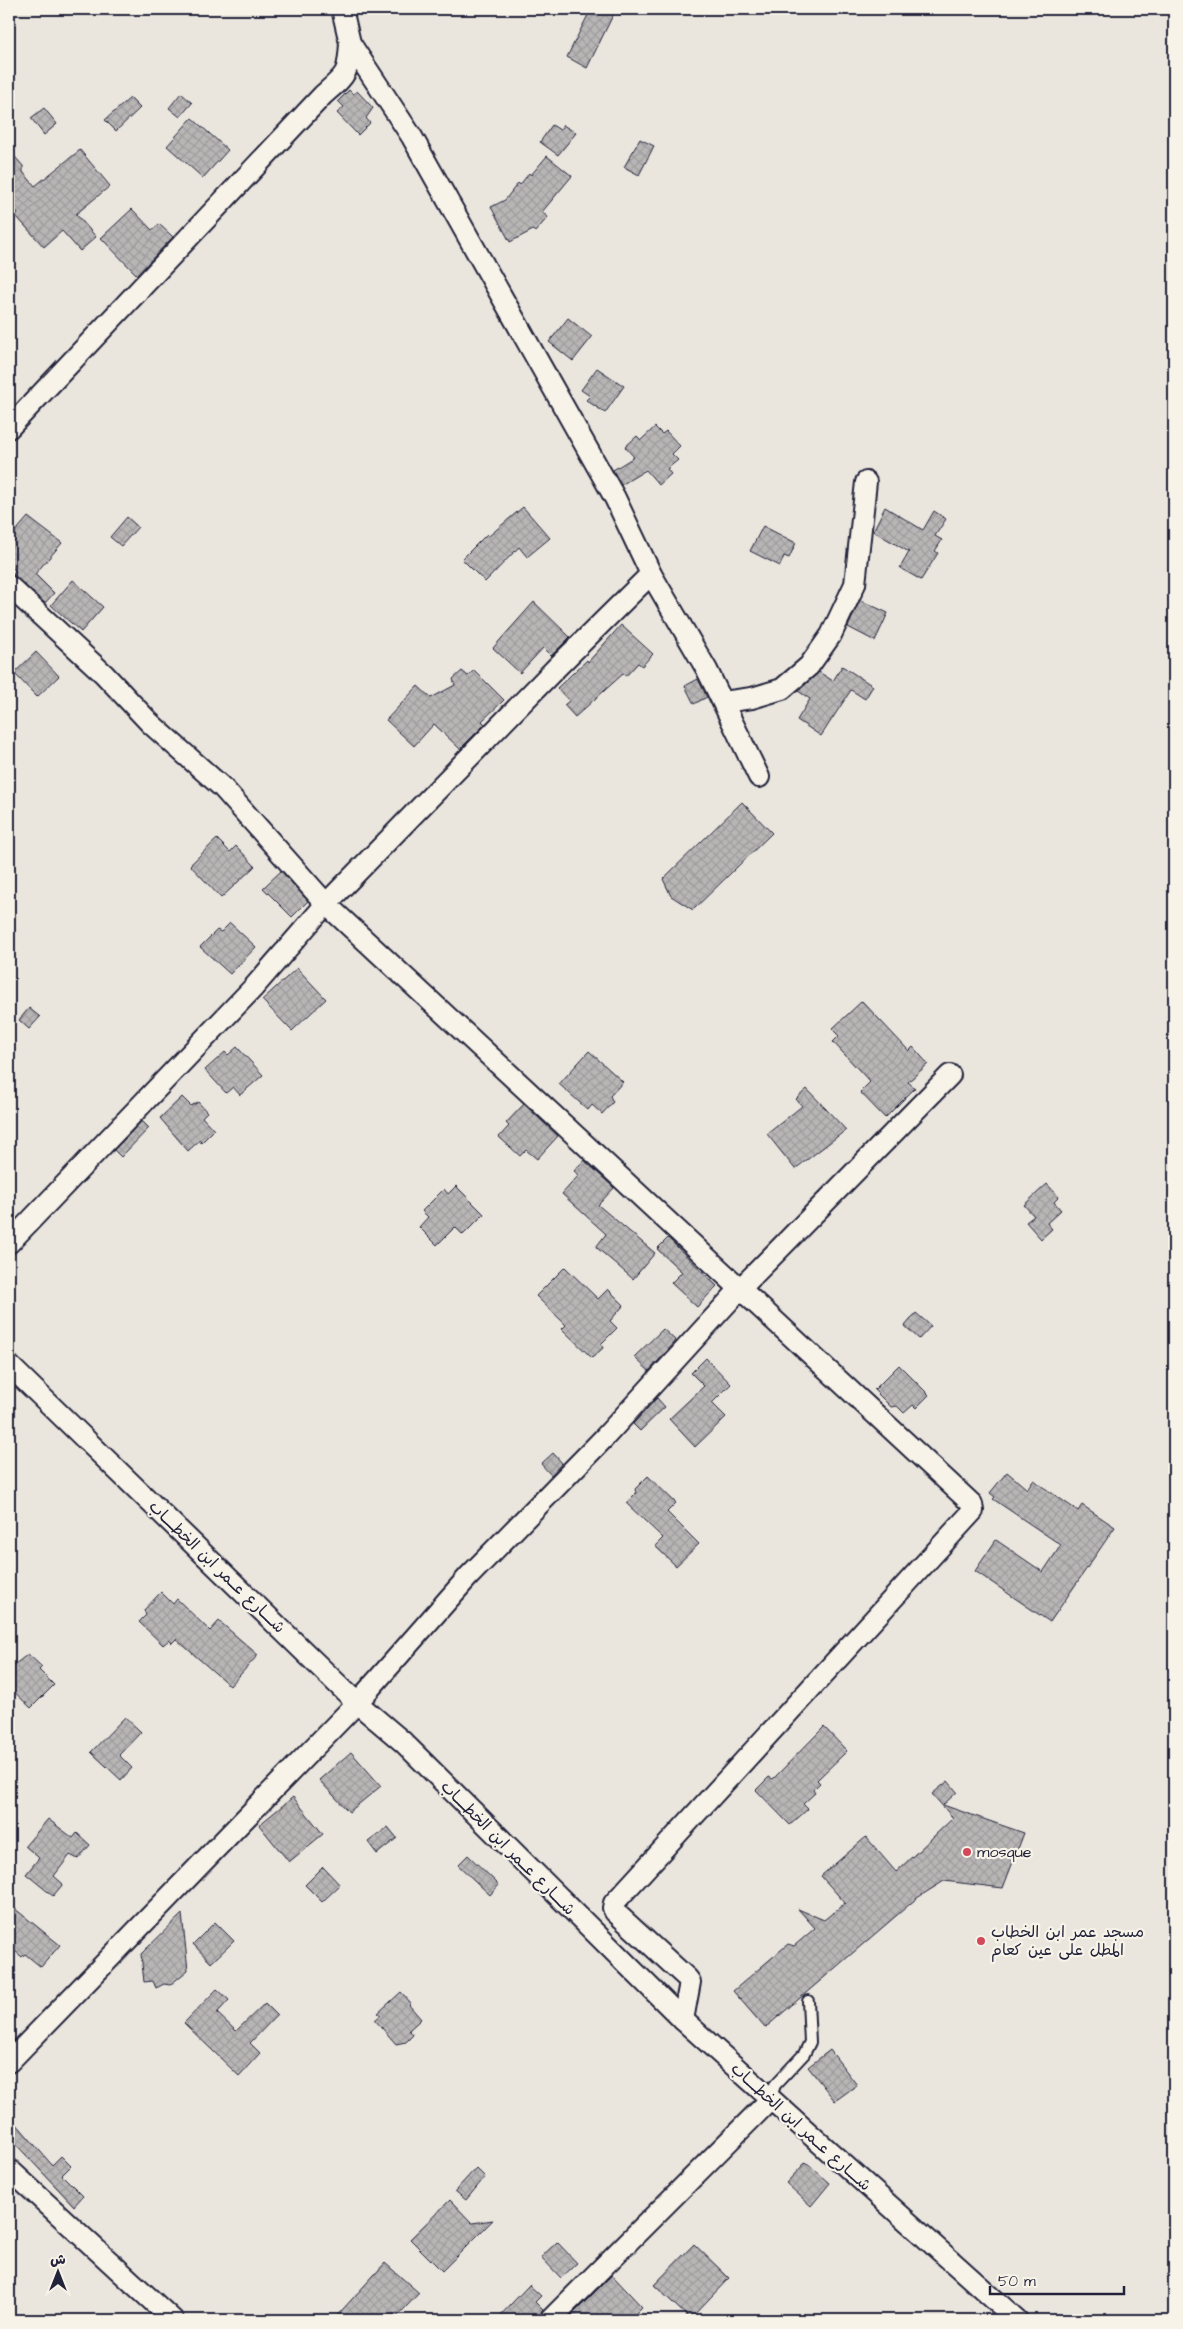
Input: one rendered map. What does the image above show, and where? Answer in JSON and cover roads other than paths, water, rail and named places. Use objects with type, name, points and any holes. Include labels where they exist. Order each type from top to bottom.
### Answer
[{"type":"street","points":[[9,428],[341,78],[348,68],[350,43],[342,9]]},
{"type":"street","points":[[350,43],[412,137],[615,498],[652,574],[707,670],[759,777]]},
{"type":"street","points":[[723,702],[752,698],[782,689],[808,666],[831,635],[855,584],[866,482]]},
{"type":"street","points":[[9,1243],[254,986],[326,904],[557,667],[652,574]]},
{"type":"street","points":[[9,586],[49,621],[104,674],[150,724],[223,788],[326,904],[974,1507],[973,1511],[614,1903],[613,1908],[615,1912],[690,1982],[682,2020]]},
{"type":"street","points":[[9,2062],[358,1703],[468,1576],[604,1438],[740,1289],[950,1075]]},
{"type":"street","name":"شــــارع عــمر ابن الخطــــاب","points":[[9,1365],[358,1703],[403,1742],[682,2020],[1017,2320]]},
{"type":"street","points":[[550,2320],[770,2100]]},
{"type":"street","points":[[9,2169],[174,2320]]},
{"type":"lane","points":[[770,2100],[775,2085],[804,2054],[810,2042],[808,2001]]},
{"type":"place","name":"mosque","points":[[967,1852]]},
{"type":"place","name":"مسجد عمر ابن الخطاب المطل على عين كعام","points":[[981,1941]]}]
